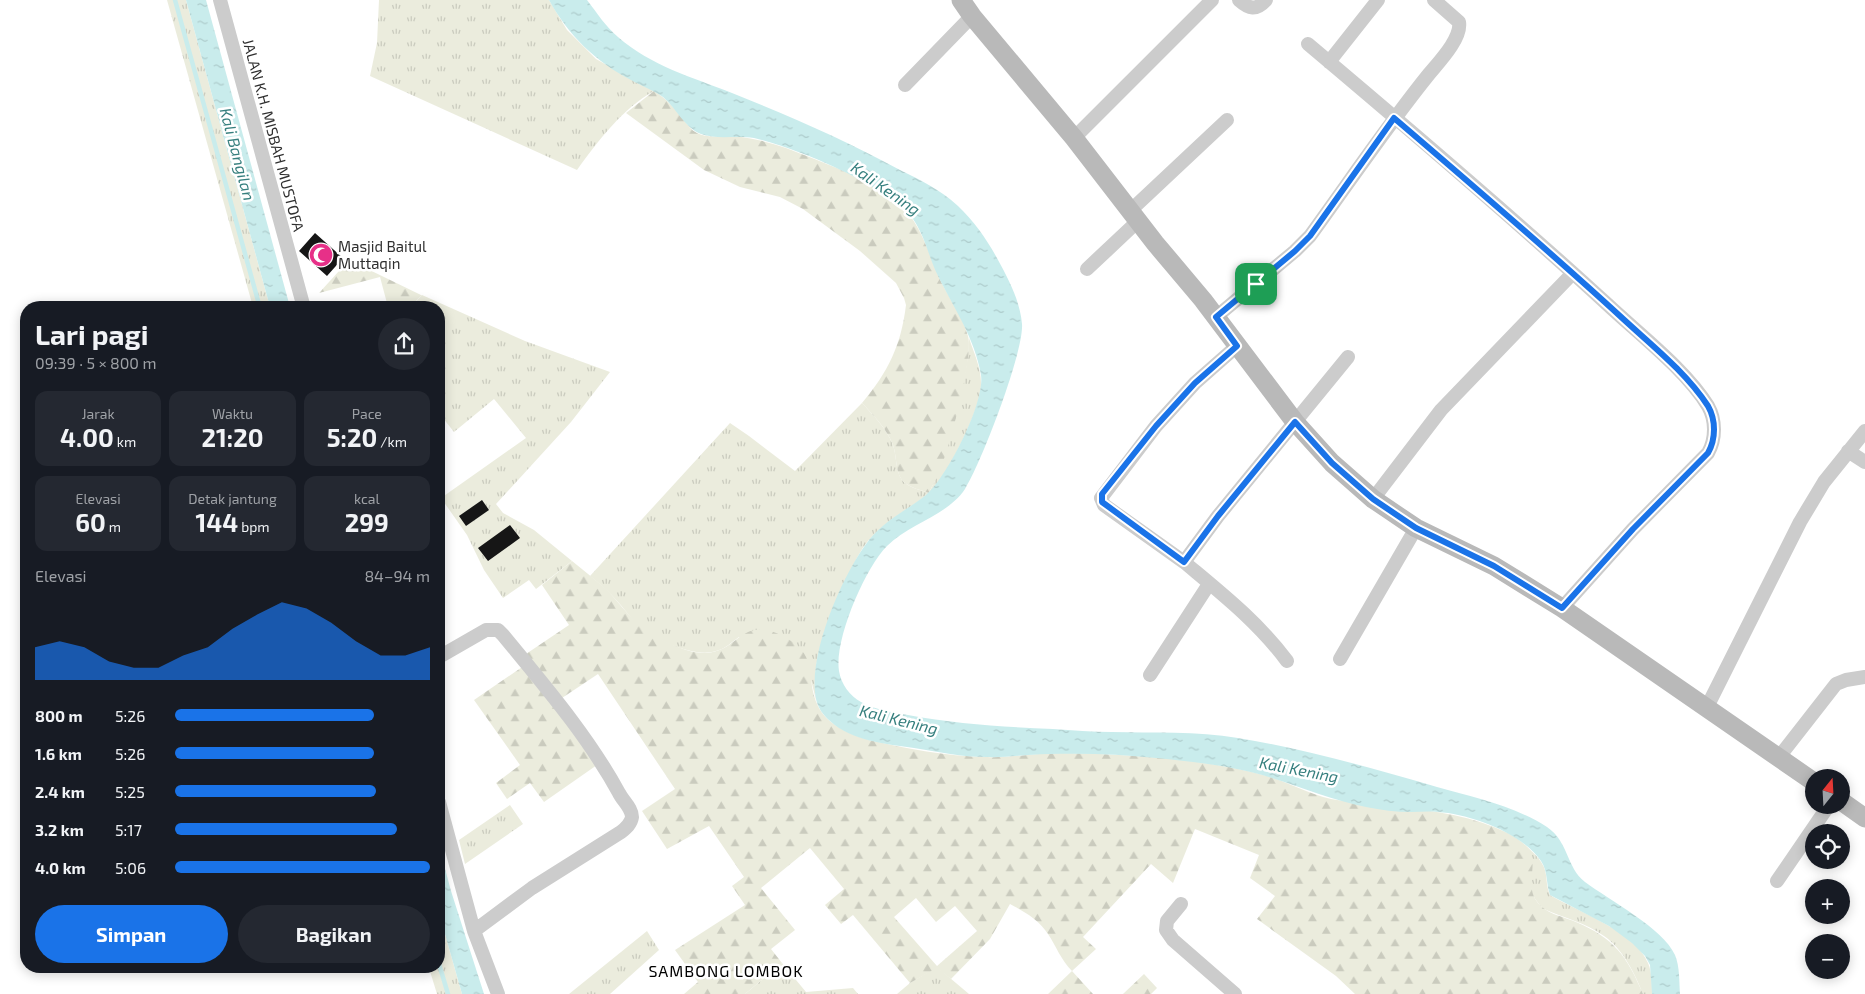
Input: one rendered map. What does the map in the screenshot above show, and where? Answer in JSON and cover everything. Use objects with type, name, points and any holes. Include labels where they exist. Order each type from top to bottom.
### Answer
[{"type":"main road","points":[[961,0],[972,16],[1074,138],[1216,317],[1295,422],[1332,463],[1373,499],[1416,528],[1494,566],[1562,608],[1805,776]]},
{"type":"main road","points":[[1850,807],[1865,818]]},
{"type":"street","name":"JALAN K.H. MISBAH MUSTOFA","points":[[220,0],[302,301]]},
{"type":"street","points":[[1074,138],[1212,0]]},
{"type":"street","points":[[1239,0],[1252,8],[1258,7],[1266,0]]},
{"type":"street","points":[[1329,62],[1378,0]]},
{"type":"street","points":[[1216,317],[1295,251],[1310,236],[1394,118],[1450,47],[1458,33],[1459,22],[1434,0]]},
{"type":"street","points":[[905,85],[972,16]]},
{"type":"street","points":[[1308,44],[1573,273],[1687,379],[1708,407],[1713,419],[1714,434],[1712,446],[1708,453],[1633,529],[1562,608]]},
{"type":"street","points":[[1087,269],[1134,216],[1227,120]]},
{"type":"street","points":[[1373,499],[1442,410],[1573,273]]},
{"type":"street","points":[[1237,346],[1195,383],[1156,426],[1101,498],[1104,505],[1184,562],[1247,615],[1272,640],[1287,661]]},
{"type":"street","points":[[1184,562],[1218,516],[1348,357]]},
{"type":"street","points":[[1707,707],[1800,522],[1824,482],[1865,431]]},
{"type":"street","points":[[1848,451],[1865,462]]},
{"type":"street","points":[[1340,659],[1416,528]]},
{"type":"street","points":[[1150,675],[1210,584]]},
{"type":"street","points":[[445,654],[486,630],[498,630],[503,634],[544,685],[608,772],[631,811],[630,823],[621,832],[541,882],[474,931]]},
{"type":"street","points":[[1779,757],[1836,684],[1846,680],[1865,677]]},
{"type":"street","points":[[1777,882],[1823,814]]},
{"type":"street","points":[[445,824],[474,931],[498,994]]},
{"type":"street","points":[[1181,904],[1167,921],[1166,930],[1173,940],[1235,994]]},
{"type":"green space","points":[[167,0],[186,0],[268,301],[251,301]]},
{"type":"green space","points":[[379,0],[549,0],[567,30],[596,59],[654,91],[642,98],[621,116],[577,170],[370,76],[377,43]]},
{"type":"green space","points":[[654,91],[666,100],[697,133],[706,136],[734,136],[760,140],[786,148],[831,165],[863,180],[891,196],[908,212],[923,238],[942,283],[962,320],[968,336],[969,347],[964,382],[954,425],[939,473],[929,493],[909,486],[901,479],[894,449],[887,433],[862,403],[886,369],[901,333],[906,305],[896,283],[860,251],[803,209],[780,197],[740,187],[704,170],[626,113]]},
{"type":"green space","points":[[349,260],[422,295],[416,301],[386,301],[380,277],[319,293]]},
{"type":"green space","points":[[422,295],[435,301],[416,301]]},
{"type":"green space","points":[[445,305],[525,341],[610,372],[571,422],[496,504],[503,513],[534,530],[572,561],[536,589],[529,580],[503,598],[484,570],[467,535],[445,504],[445,495],[526,438],[494,399],[454,432],[445,421]]},
{"type":"green space","points":[[969,338],[980,374],[981,386],[979,397],[969,426],[953,459],[936,486],[929,493],[943,459],[953,424],[966,369]]},
{"type":"green space","points":[[862,403],[887,433],[894,449],[901,478],[909,486],[929,493],[882,527],[868,541],[857,557],[824,634],[820,648],[815,676],[817,704],[811,680],[739,637],[722,649],[707,653],[677,647],[657,638],[641,628],[618,602],[590,576],[730,423],[795,471]]},
{"type":"green space","points":[[572,561],[607,590],[643,628],[670,644],[698,653],[718,651],[751,631],[772,632],[788,639],[798,646],[808,661],[814,696],[822,713],[840,728],[870,740],[927,752],[970,756],[994,757],[1084,753],[1196,762],[1271,777],[1331,799],[1438,812],[1488,825],[1514,836],[1529,850],[1533,866],[1532,890],[1541,906],[1553,914],[1589,928],[1610,942],[1625,959],[1643,994],[1355,994],[1336,976],[1257,919],[1275,896],[1250,878],[1259,855],[1195,829],[1173,883],[1151,864],[1083,937],[1096,949],[1072,971],[1048,934],[1036,920],[1010,904],[990,939],[951,979],[937,968],[910,983],[853,915],[841,924],[825,905],[844,889],[810,848],[761,888],[795,930],[771,949],[782,963],[745,994],[684,994],[698,982],[675,950],[745,905],[732,886],[744,877],[709,826],[667,849],[642,811],[675,789],[598,674],[553,704],[597,765],[544,802],[530,783],[507,799],[496,783],[520,765],[474,700],[531,661],[526,654],[569,625],[542,585]],"holes":[[[916,898],[936,922],[955,906],[977,931],[937,966],[894,917]]]},
{"type":"green space","points":[[510,805],[523,824],[465,864],[459,840]]},
{"type":"green space","points":[[1526,846],[1544,867],[1550,895],[1605,923],[1631,941],[1641,952],[1650,970],[1652,994],[1643,994],[1628,962],[1611,941],[1590,928],[1544,909],[1536,900],[1531,885],[1532,862]]},
{"type":"green space","points":[[647,931],[659,950],[610,994],[569,994]]},
{"type":"green space","points":[[445,934],[462,994],[437,994],[431,973],[445,973]]},
{"type":"green space","points":[[782,963],[806,992],[853,988],[858,994],[745,994]]},
{"type":"green space","points":[[937,967],[969,994],[897,994],[910,983]]},
{"type":"green space","points":[[1072,971],[1093,994],[1048,994]]},
{"type":"green space","points":[[1144,974],[1157,988],[1151,994],[1123,994]]},
{"type":"water","name":"Kali Bangilan","points":[[186,0],[206,0],[288,301],[268,301]]},
{"type":"water","name":"Kali Kening","points":[[549,0],[587,0],[614,33],[644,56],[672,70],[817,129],[937,190],[970,218],[994,253],[1013,291],[1021,315],[1021,338],[1000,408],[972,476],[965,489],[948,506],[906,531],[887,546],[878,556],[853,605],[841,641],[839,671],[847,689],[853,696],[866,705],[884,710],[962,723],[1097,732],[1191,733],[1238,738],[1338,760],[1508,808],[1547,827],[1560,840],[1574,869],[1585,882],[1635,915],[1669,945],[1678,964],[1680,994],[1652,994],[1650,965],[1645,956],[1632,943],[1609,926],[1550,895],[1543,865],[1532,851],[1508,834],[1480,821],[1435,812],[1394,811],[1366,807],[1244,770],[1215,765],[1102,754],[1041,754],[994,757],[959,755],[870,740],[848,733],[830,721],[818,705],[815,681],[817,660],[829,615],[848,573],[869,540],[889,521],[926,495],[935,486],[954,457],[971,421],[981,387],[981,375],[974,349],[938,276],[917,226],[901,206],[863,181],[793,150],[754,138],[714,137],[695,131],[685,123],[663,97],[618,73],[595,56],[574,36]]},
{"type":"water","points":[[445,868],[484,994],[462,994],[445,934]]},
{"type":"building","name":"Masjid Baitul Muttaqin","points":[[315,233],[343,258],[327,276],[299,251]]},
{"type":"building","points":[[482,500],[489,510],[466,526],[459,516]]},
{"type":"building","points":[[510,525],[520,538],[488,561],[478,548]]},
{"type":"waterway","points":[[175,0],[258,301]]},
{"type":"waterway","points":[[442,973],[448,994]]},
{"type":"place","name":"Masjid Baitul Muttaqin","points":[[321,255]]},
{"type":"district","name":"SAMBONG LOMBOK","points":[[726,970]]},
{"type":"route","points":[[1394,118],[1573,273],[1687,379],[1708,407],[1713,419],[1714,439],[1712,446],[1708,453],[1633,529],[1562,608],[1494,566],[1416,528],[1373,499],[1332,463],[1295,422],[1218,516],[1184,562],[1104,505],[1101,498],[1102,494],[1156,426],[1195,383],[1237,346],[1216,317],[1256,284],[1310,236],[1394,118]]}]
